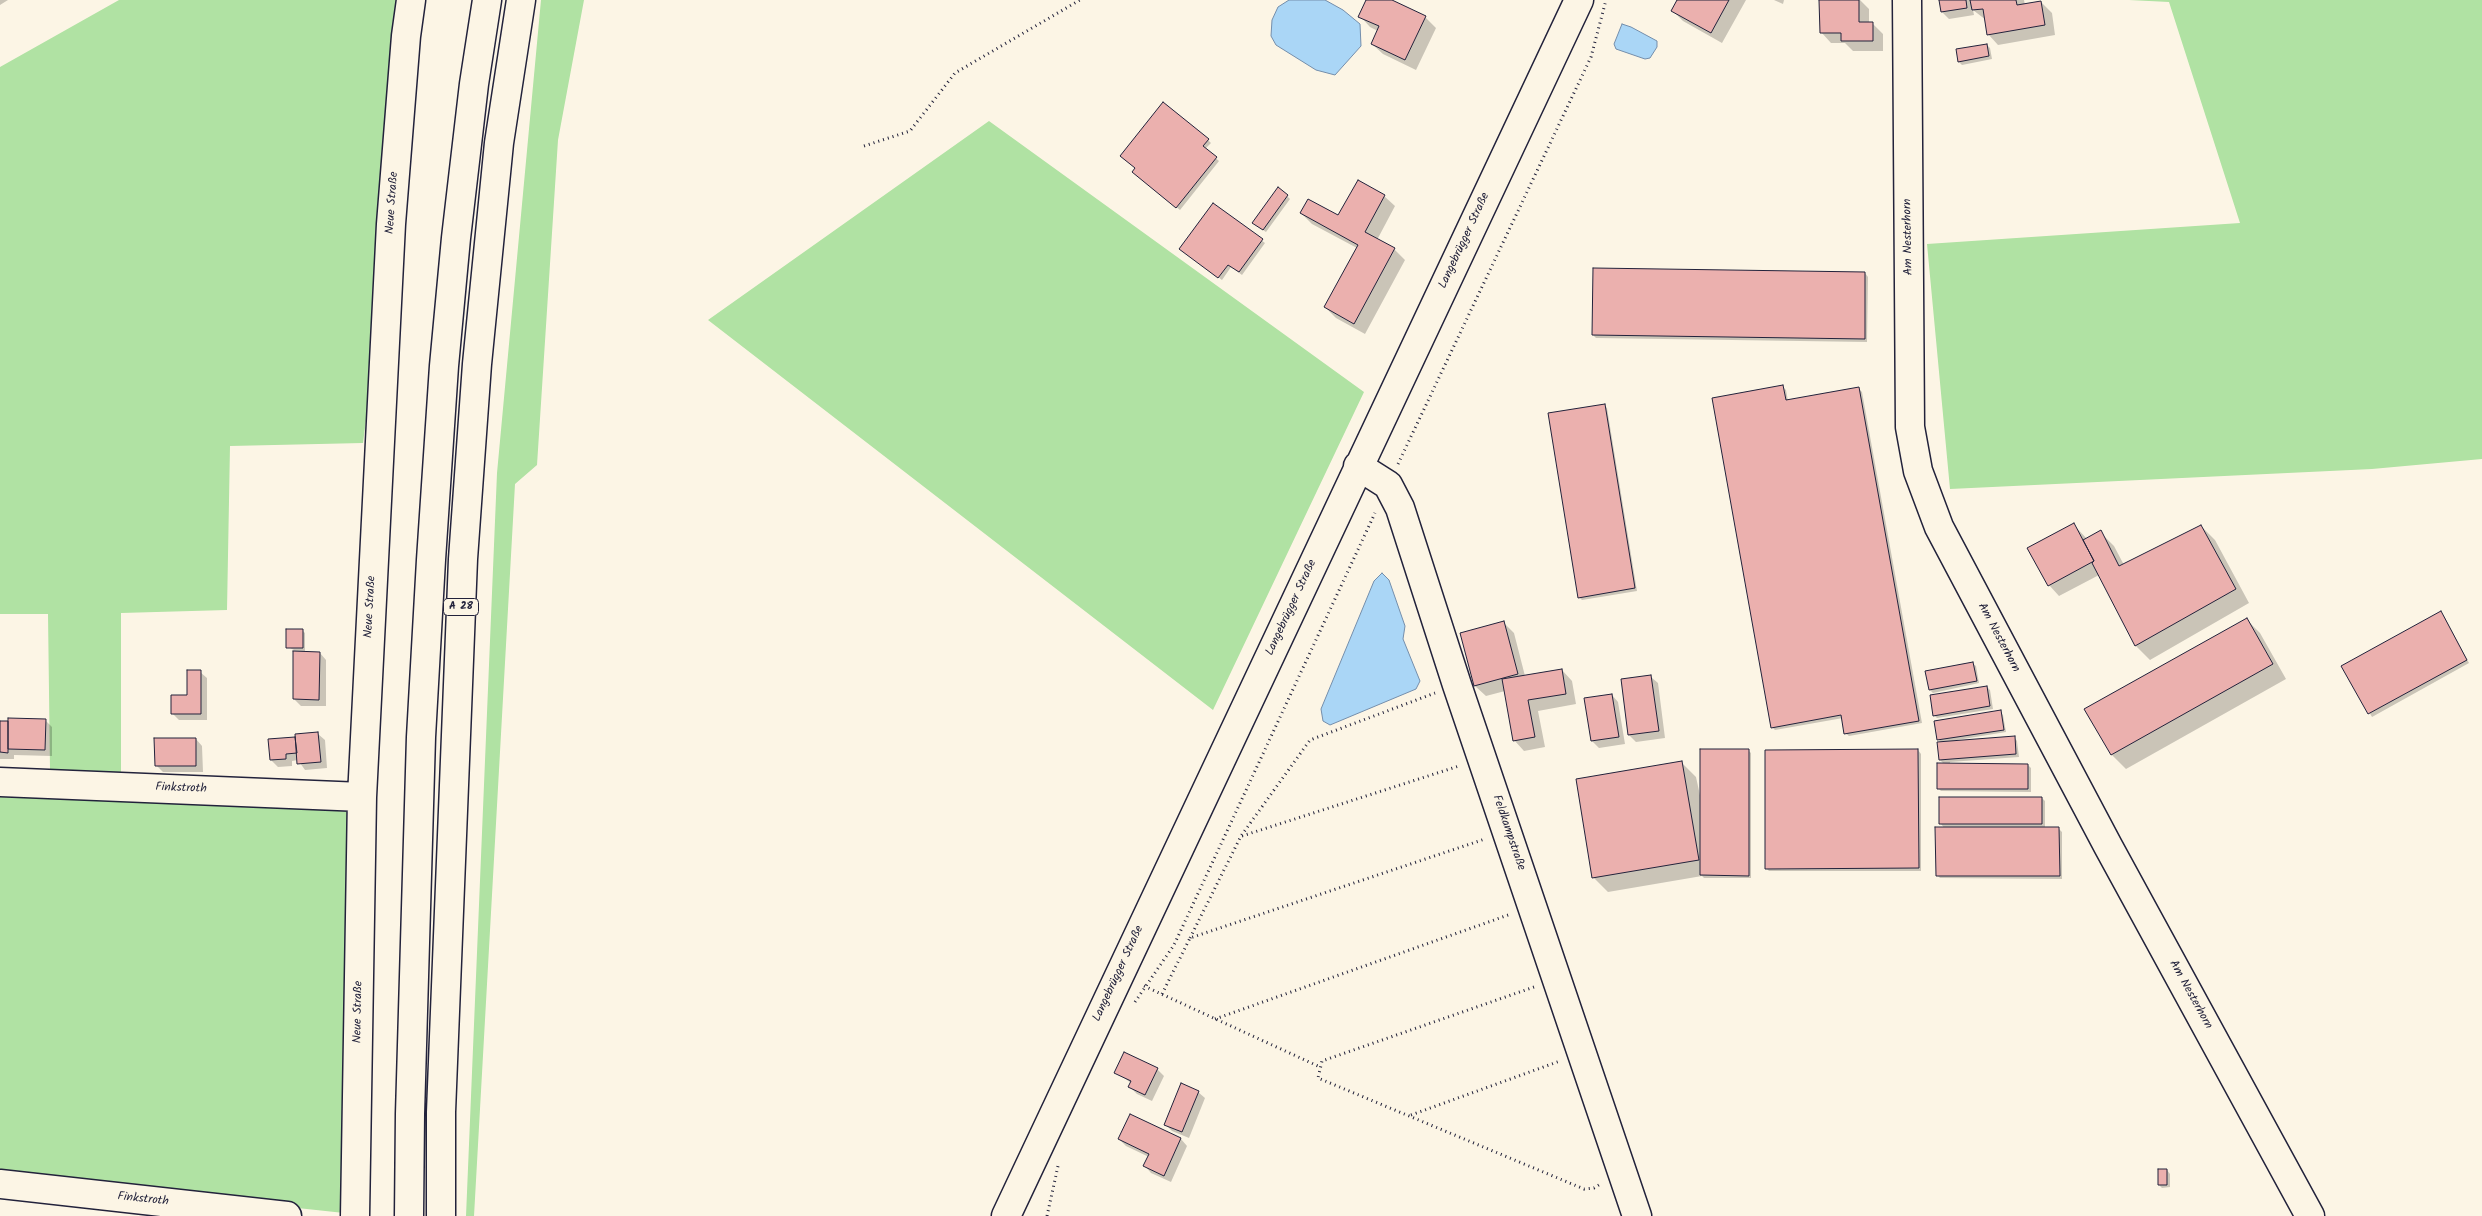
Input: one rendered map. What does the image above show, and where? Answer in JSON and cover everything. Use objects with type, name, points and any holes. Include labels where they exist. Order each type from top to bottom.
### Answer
[{"type":"main road","name":"Neue Straße","points":[[355,1216],[362,797],[391,224],[406,36],[411,0]]},
{"type":"main road","name":"A 28","points":[[409,1216],[410,1114],[421,737],[431,550],[444,366],[456,238],[474,84],[487,0]]},
{"type":"main road","name":"A 28","points":[[441,1216],[442,1102],[463,559],[477,364],[498,153],[521,0]]},
{"type":"main road","name":"Langebrügger Straße","points":[[1006,1216],[1579,0]]},
{"type":"main road","name":"Am Nesterhorn","points":[[1907,0],[1910,427],[1918,472],[1939,527],[2108,846],[2310,1216]]},
{"type":"main road","points":[[1358,466],[1388,485]]},
{"type":"main road","name":"Feldkampstraße","points":[[1388,485],[1400,508],[1457,684],[1637,1216]]},
{"type":"main road","name":"Finkstroth","points":[[0,782],[362,797]]},
{"type":"main road","name":"Finkstroth","points":[[0,1184],[287,1216]]},
{"type":"path","points":[[864,146],[910,131],[955,72],[1080,0]]},
{"type":"path","points":[[1133,1004],[1174,946],[1388,485],[1591,57],[1606,0]]},
{"type":"path","points":[[1162,994],[1241,836],[1310,740],[1457,684]]},
{"type":"path","points":[[1241,836],[1482,758]]},
{"type":"path","points":[[1190,938],[1507,832]]},
{"type":"path","points":[[1215,1018],[1532,906]]},
{"type":"path","points":[[1119,974],[1320,1066]]},
{"type":"path","points":[[1557,980],[1322,1061],[1318,1078],[1584,1189],[1594,1188],[1621,1169]]},
{"type":"path","points":[[1411,1116],[1569,1058],[1581,1051]]},
{"type":"path","points":[[1047,1216],[1058,1164]]},
{"type":"green space","points":[[119,0],[402,0],[378,329],[363,443],[230,446],[227,610],[121,613],[121,775],[50,770],[48,614],[0,614],[0,67]]},
{"type":"green space","points":[[541,0],[584,0],[558,140],[537,465],[515,484],[474,1216],[466,1216],[497,473]]},
{"type":"green space","points":[[2129,0],[2482,0],[2482,459],[2372,469],[1950,489],[1927,244],[2240,223],[2169,2]]},
{"type":"green space","points":[[989,121],[1364,392],[1213,710],[708,320]]},
{"type":"green space","points":[[0,790],[350,803],[344,1213],[0,1176]]},
{"type":"water","points":[[1289,0],[1325,0],[1343,10],[1360,24],[1361,46],[1335,75],[1316,70],[1276,45],[1271,36],[1272,20],[1278,7]]},
{"type":"water","points":[[1622,24],[1657,41],[1657,47],[1650,58],[1645,59],[1616,49],[1614,44]]},
{"type":"water","points":[[1382,573],[1389,580],[1405,626],[1403,639],[1420,681],[1416,689],[1330,725],[1323,721],[1321,709],[1374,581]]},
{"type":"building","points":[[1366,0],[1392,0],[1426,16],[1405,60],[1371,44],[1379,26],[1358,17]]},
{"type":"building","points":[[1677,0],[1729,0],[1711,33],[1671,11]]},
{"type":"building","points":[[1819,0],[1859,0],[1859,22],[1873,22],[1873,41],[1841,41],[1841,33],[1820,33]]},
{"type":"building","points":[[1939,0],[1966,0],[1967,8],[1941,12]]},
{"type":"building","points":[[1970,0],[2016,0],[2017,5],[2041,1],[2045,25],[1987,35],[1983,9],[1972,10]]},
{"type":"building","points":[[1987,44],[1989,56],[1958,62],[1956,49]]},
{"type":"building","points":[[1163,102],[1209,139],[1203,146],[1217,157],[1176,208],[1132,172],[1135,168],[1120,156]]},
{"type":"building","points":[[1358,180],[1385,195],[1365,232],[1395,248],[1354,324],[1324,307],[1358,245],[1300,213],[1308,199],[1338,215]]},
{"type":"building","points":[[1278,187],[1288,195],[1263,230],[1252,223]]},
{"type":"building","points":[[1213,203],[1263,239],[1239,272],[1228,265],[1218,278],[1179,249]]},
{"type":"building","points":[[1593,268],[1865,272],[1865,339],[1592,335]]},
{"type":"building","points":[[1783,385],[1786,400],[1859,387],[1919,721],[1844,734],[1841,715],[1771,728],[1712,398]]},
{"type":"building","points":[[1605,404],[1635,588],[1578,598],[1548,413]]},
{"type":"building","points":[[2074,523],[2094,561],[2048,586],[2027,548]]},
{"type":"building","points":[[2201,525],[2236,589],[2135,646],[2092,563],[2094,561],[2083,540],[2101,530],[2119,566]]},
{"type":"building","points":[[2441,611],[2467,660],[2368,714],[2341,666]]},
{"type":"building","points":[[2247,618],[2273,664],[2111,755],[2084,709]]},
{"type":"building","points":[[1504,621],[1518,674],[1474,686],[1460,633]]},
{"type":"building","points":[[286,629],[303,629],[303,648],[286,648]]},
{"type":"building","points":[[293,651],[320,652],[319,700],[293,699]]},
{"type":"building","points":[[1973,662],[1977,681],[1929,690],[1925,671]]},
{"type":"building","points":[[1562,669],[1566,694],[1528,700],[1535,737],[1513,741],[1502,679]]},
{"type":"building","points":[[187,670],[201,670],[201,714],[171,714],[171,695],[187,695]]},
{"type":"building","points":[[1651,675],[1659,731],[1628,735],[1621,679]]},
{"type":"building","points":[[1987,686],[1990,706],[1933,716],[1930,695]]},
{"type":"building","points":[[1612,694],[1619,737],[1591,741],[1584,698]]},
{"type":"building","points":[[2001,710],[2004,730],[1937,740],[1934,721]]},
{"type":"building","points":[[8,718],[46,719],[45,750],[8,749]]},
{"type":"building","points":[[0,721],[8,721],[8,753],[0,752]]},
{"type":"building","points":[[318,732],[321,762],[297,764],[295,734]]},
{"type":"building","points":[[2015,736],[2016,754],[1939,760],[1937,742]]},
{"type":"building","points":[[295,737],[297,753],[286,754],[286,759],[270,760],[268,739]]},
{"type":"building","points":[[154,738],[196,738],[196,766],[155,766]]},
{"type":"building","points":[[1700,749],[1749,749],[1749,876],[1700,875]]},
{"type":"building","points":[[1918,749],[1919,868],[1765,869],[1765,750]]},
{"type":"building","points":[[1682,761],[1699,860],[1592,878],[1576,779]]},
{"type":"building","points":[[1937,763],[2028,764],[2028,789],[1937,789]]},
{"type":"building","points":[[1939,797],[2042,797],[2042,824],[1939,824]]},
{"type":"building","points":[[1935,827],[2059,827],[2060,876],[1936,876]]},
{"type":"building","points":[[1124,1052],[1158,1068],[1145,1095],[1128,1087],[1131,1081],[1114,1073]]},
{"type":"building","points":[[1181,1083],[1199,1091],[1182,1132],[1164,1125]]},
{"type":"building","points":[[1130,1114],[1181,1138],[1164,1176],[1143,1166],[1149,1154],[1118,1139]]},
{"type":"building","points":[[2158,1169],[2167,1169],[2167,1185],[2158,1185]]}]
